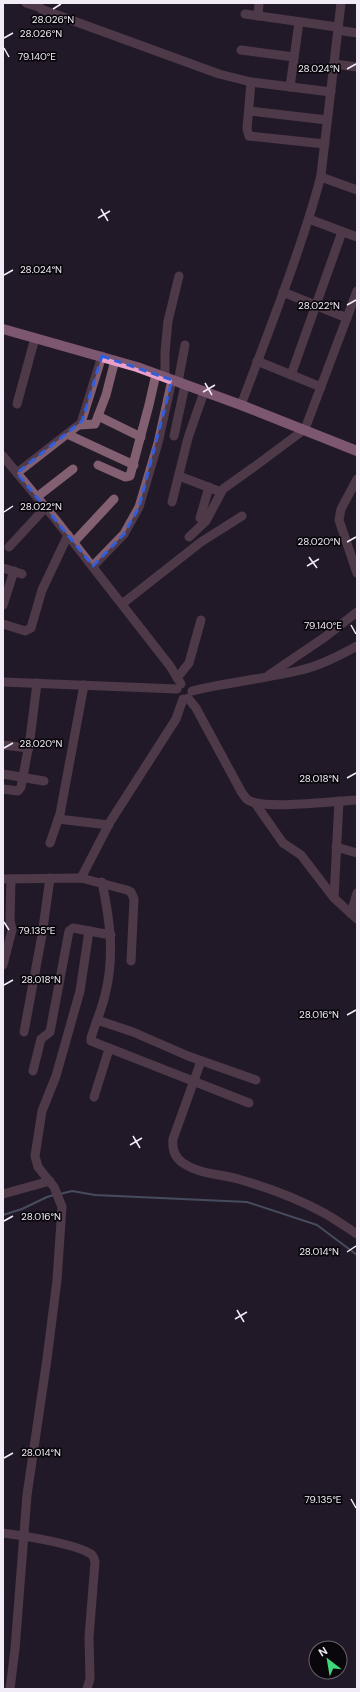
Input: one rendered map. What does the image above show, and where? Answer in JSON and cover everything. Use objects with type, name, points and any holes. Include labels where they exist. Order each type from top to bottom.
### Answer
[{"type":"main road","points":[[3,329],[115,360],[241,405],[357,451]]},
{"type":"street","points":[[26,3],[38,5],[219,74],[251,82],[331,92]]},
{"type":"street","points":[[258,16],[259,3]]},
{"type":"street","points":[[241,405],[309,220],[321,177],[341,3]]},
{"type":"street","points":[[245,14],[357,33]]},
{"type":"street","points":[[290,87],[299,22]]},
{"type":"street","points":[[241,50],[294,57]]},
{"type":"street","points":[[334,64],[357,67]]},
{"type":"street","points":[[251,82],[247,134],[250,137],[325,144]]},
{"type":"street","points":[[249,111],[328,120]]},
{"type":"street","points":[[321,177],[357,188]]},
{"type":"street","points":[[309,220],[357,237]]},
{"type":"street","points":[[291,375],[342,232]]},
{"type":"street","points":[[174,436],[171,380],[165,352],[168,321],[179,276]]},
{"type":"street","points":[[189,537],[206,521],[221,492],[231,482],[254,467],[304,429],[357,291]]},
{"type":"street","points":[[283,292],[347,318]]},
{"type":"street","points":[[17,404],[35,338]]},
{"type":"street","points":[[98,466],[128,478],[132,472],[141,437],[171,380],[185,345]]},
{"type":"street","points":[[17,473],[79,425],[82,421],[102,356]]},
{"type":"street","points":[[79,425],[93,426],[98,416],[115,360]]},
{"type":"street","points":[[257,362],[321,388]]},
{"type":"street","points":[[92,566],[124,534],[139,507],[158,443],[171,380]]},
{"type":"street","points":[[172,502],[188,438],[204,392]]},
{"type":"street","points":[[98,416],[141,437]]},
{"type":"street","points":[[67,434],[134,465]]},
{"type":"street","points":[[3,456],[46,507],[122,604],[178,684]]},
{"type":"street","points":[[37,497],[73,470]]},
{"type":"street","points":[[179,476],[221,492]]},
{"type":"street","points":[[357,480],[341,509],[339,520],[357,573]]},
{"type":"street","points":[[200,518],[209,487]]},
{"type":"street","points":[[3,624],[25,631],[31,628],[42,590],[71,539],[114,499]]},
{"type":"street","points":[[9,547],[46,507]]},
{"type":"street","points":[[122,604],[202,542],[242,516]]},
{"type":"street","points":[[3,568],[18,572],[3,605]]},
{"type":"street","points":[[266,677],[357,612]]},
{"type":"street","points":[[201,620],[189,663],[178,684],[177,694],[188,696],[218,684],[302,670],[326,661],[357,646]]},
{"type":"street","points":[[3,682],[84,685],[188,684],[188,696],[176,718],[109,825],[81,878]]},
{"type":"street","points":[[3,789],[18,791],[21,787],[29,748],[37,683]]},
{"type":"street","points":[[50,843],[58,819],[76,736],[84,685]]},
{"type":"street","points":[[188,696],[245,797],[255,803],[276,835],[283,843],[301,855],[334,898],[354,917]]},
{"type":"street","points":[[3,745],[29,748]]},
{"type":"street","points":[[3,774],[44,781]]},
{"type":"street","points":[[255,803],[279,804],[357,800]]},
{"type":"street","points":[[334,898],[338,801]]},
{"type":"street","points":[[58,819],[109,825]]},
{"type":"street","points":[[336,847],[357,853]]},
{"type":"street","points":[[24,1032],[42,935],[50,878]]},
{"type":"street","points":[[3,965],[12,930],[7,879],[81,878],[102,882],[127,890],[134,896],[134,928],[131,961]]},
{"type":"street","points":[[102,882],[110,919],[111,969],[106,994],[90,1038],[91,1041],[249,1103]]},
{"type":"street","points":[[354,917],[357,893]]},
{"type":"street","points":[[33,1072],[42,1037],[50,1032],[69,931],[73,928],[111,935]]},
{"type":"street","points":[[10,1689],[15,1648],[27,1495],[57,1280],[62,1207],[52,1184],[36,1164],[35,1156],[41,1115],[56,1076],[80,991],[89,931]]},
{"type":"street","points":[[97,1020],[133,1032],[202,1061],[256,1080]]},
{"type":"street","points":[[94,1097],[109,1049]]},
{"type":"street","points":[[202,1061],[173,1139],[172,1147],[176,1156],[182,1162],[193,1168],[238,1179],[323,1212],[357,1234]]},
{"type":"street","points":[[3,1194],[52,1184]]},
{"type":"street","points":[[3,1533],[76,1547],[92,1555],[94,1558],[95,1562],[89,1637],[90,1679],[86,1689]]},
{"type":"highlighted area","points":[[102,356],[172,380],[139,507],[124,534],[93,566],[17,473],[82,421]]},
{"type":"waterway","points":[[60,1194],[72,1191],[95,1195],[247,1202],[317,1225],[357,1255]]},
{"type":"waterway","points":[[3,1215],[22,1209],[54,1195]]}]
